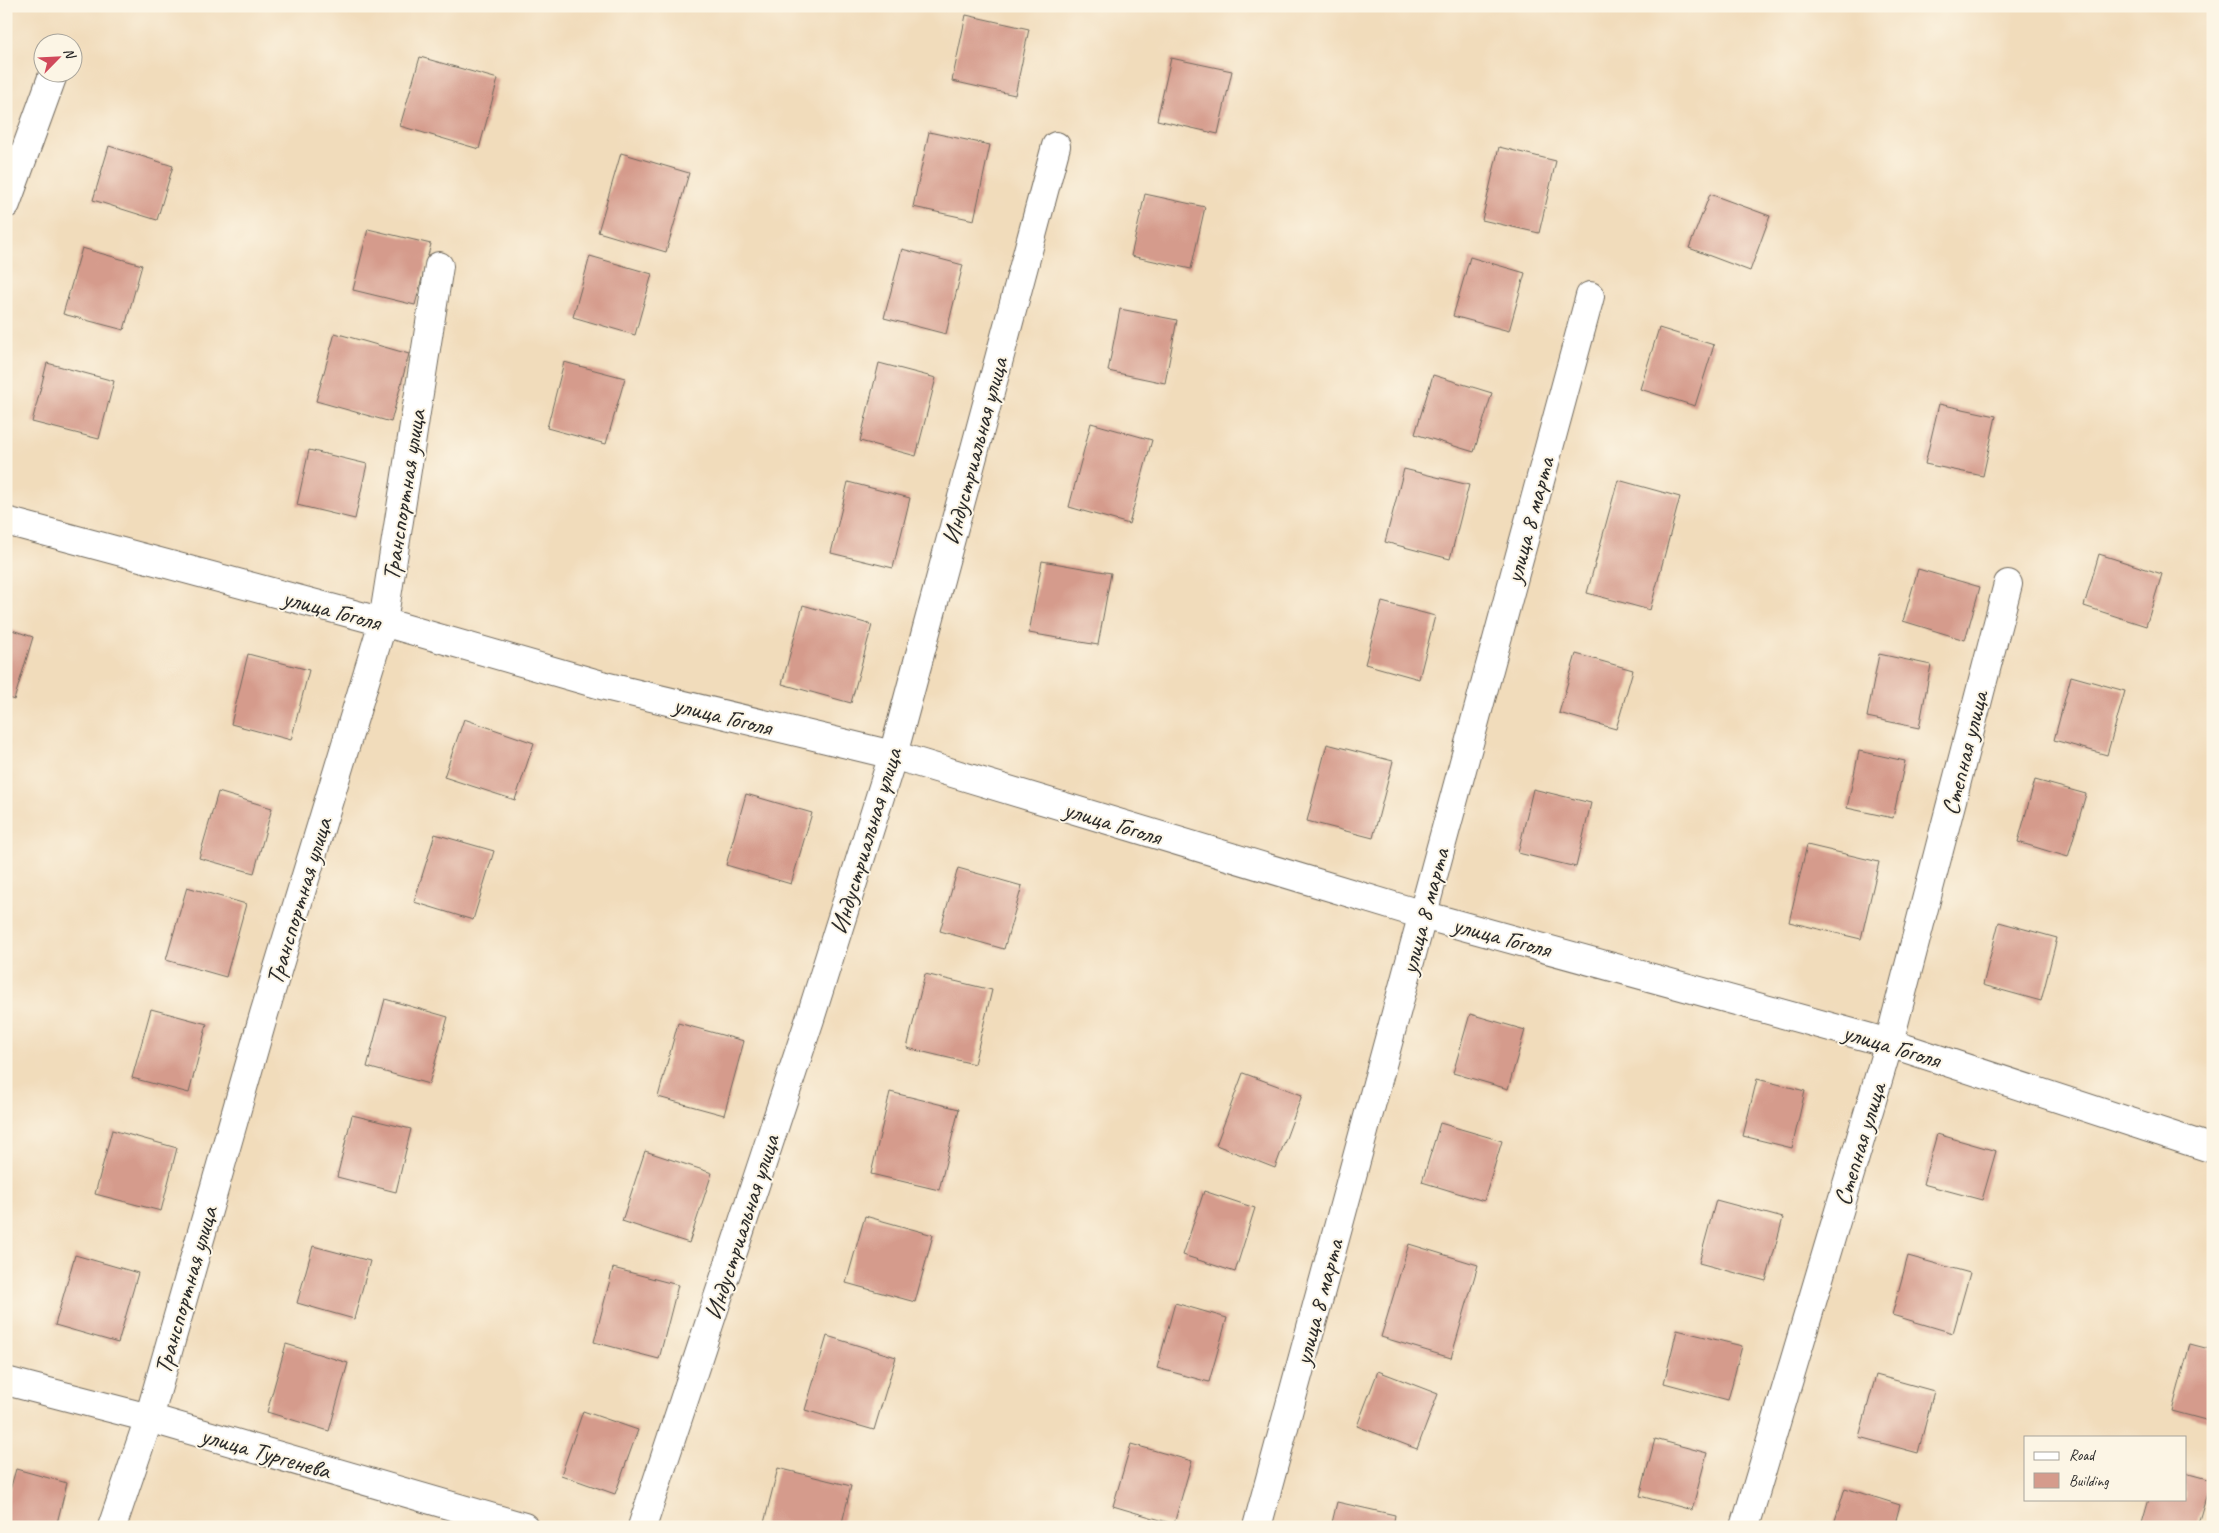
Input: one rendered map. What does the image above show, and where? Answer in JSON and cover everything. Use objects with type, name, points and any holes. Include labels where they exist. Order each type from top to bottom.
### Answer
[{"type":"street","points":[[6,204],[50,82]]},
{"type":"street","name":"Индустриальная улица","points":[[642,1527],[810,1019],[893,755],[1056,146]]},
{"type":"street","name":"Транспортная улица","points":[[112,1527],[149,1418],[264,1014],[383,622],[439,266]]},
{"type":"street","name":"улица 8 марта","points":[[1257,1527],[1590,296]]},
{"type":"street","name":"улица Гоголя","points":[[6,521],[383,622],[605,686],[893,755],[1423,914],[1889,1043],[2213,1149]]},
{"type":"street","name":"Степная улица","points":[[1745,1527],[1889,1043],[2008,584]]},
{"type":"street","name":"улица Тургенева","points":[[6,1381],[149,1418],[524,1527]]},
{"type":"building","points":[[966,15],[1029,29],[1015,95],[952,81]]},
{"type":"building","points":[[420,57],[498,79],[479,149],[400,126]]},
{"type":"building","points":[[1171,58],[1232,71],[1218,134],[1157,120]]},
{"type":"building","points":[[929,132],[990,145],[974,220],[913,207]]},
{"type":"building","points":[[109,146],[173,166],[157,220],[93,200]]},
{"type":"building","points":[[1499,147],[1556,161],[1539,233],[1482,220]]},
{"type":"building","points":[[621,153],[689,173],[666,252],[598,232]]},
{"type":"building","points":[[1145,194],[1205,207],[1191,269],[1131,256]]},
{"type":"building","points":[[1710,194],[1770,216],[1750,271],[1689,248]]},
{"type":"building","points":[[368,229],[431,244],[415,305],[353,290]]},
{"type":"building","points":[[82,248],[142,265],[124,330],[63,314]]},
{"type":"building","points":[[902,249],[963,265],[946,334],[884,318]]},
{"type":"building","points":[[590,256],[652,274],[635,335],[573,317]]},
{"type":"building","points":[[1470,257],[1525,273],[1509,331],[1453,316]]},
{"type":"building","points":[[1120,309],[1177,320],[1165,383],[1108,371]]},
{"type":"building","points":[[1659,328],[1714,345],[1695,406],[1640,389]]},
{"type":"building","points":[[335,333],[409,354],[391,422],[316,401]]},
{"type":"building","points":[[564,362],[625,378],[606,444],[547,428]]},
{"type":"building","points":[[47,363],[114,381],[99,439],[32,422]]},
{"type":"building","points":[[879,363],[936,378],[916,456],[860,441]]},
{"type":"building","points":[[1433,375],[1492,393],[1474,452],[1415,434]]},
{"type":"building","points":[[1939,404],[1996,416],[1983,476],[1925,464]]},
{"type":"building","points":[[1091,423],[1152,440],[1129,524],[1069,507]]},
{"type":"building","points":[[309,450],[367,464],[355,519],[297,505]]},
{"type":"building","points":[[1404,469],[1469,485],[1450,559],[1385,542]]},
{"type":"building","points":[[1618,480],[1680,497],[1650,610],[1587,593]]},
{"type":"building","points":[[848,482],[910,498],[893,568],[831,553]]},
{"type":"building","points":[[2099,554],[2162,574],[2146,626],[2084,606]]},
{"type":"building","points":[[1042,561],[1111,573],[1098,645],[1029,633]]},
{"type":"building","points":[[1918,569],[1980,587],[1965,640],[1903,621]]},
{"type":"building","points":[[1382,602],[1435,616],[1419,679],[1365,664]]},
{"type":"building","points":[[803,605],[872,625],[851,703],[782,684]]},
{"type":"building","points":[[6,628],[33,637],[14,700],[6,697]]},
{"type":"building","points":[[248,654],[309,670],[291,740],[231,724]]},
{"type":"building","points":[[1576,654],[1633,670],[1616,729],[1559,713]]},
{"type":"building","points":[[1879,654],[1931,665],[1919,728],[1867,717]]},
{"type":"building","points":[[2071,676],[2125,691],[2107,755],[2054,740]]},
{"type":"building","points":[[464,719],[534,743],[515,800],[444,777]]},
{"type":"building","points":[[1327,744],[1393,761],[1373,838],[1307,821]]},
{"type":"building","points":[[1859,751],[1905,761],[1893,818],[1847,808]]},
{"type":"building","points":[[2035,780],[2086,794],[2068,857],[2018,842]]},
{"type":"building","points":[[1533,789],[1591,803],[1576,867],[1518,853]]},
{"type":"building","points":[[218,792],[272,808],[254,873],[199,858]]},
{"type":"building","points":[[746,794],[812,813],[791,884],[726,865]]},
{"type":"building","points":[[435,834],[494,851],[473,920],[414,902]]},
{"type":"building","points":[[1807,845],[1879,862],[1861,939],[1789,922]]},
{"type":"building","points":[[958,868],[1022,886],[1004,949],[940,931]]},
{"type":"building","points":[[187,887],[246,904],[226,977],[166,960]]},
{"type":"building","points":[[1999,922],[2057,938],[2041,1001],[1983,985]]},
{"type":"building","points":[[925,974],[992,990],[974,1064],[907,1048]]},
{"type":"building","points":[[385,999],[448,1017],[429,1084],[367,1067]]},
{"type":"building","points":[[151,1009],[207,1024],[189,1093],[132,1078]]},
{"type":"building","points":[[1470,1014],[1525,1030],[1508,1089],[1453,1073]]},
{"type":"building","points":[[678,1023],[744,1041],[724,1115],[658,1097]]},
{"type":"building","points":[[1243,1073],[1302,1095],[1275,1168],[1216,1145]]},
{"type":"building","points":[[1757,1079],[1805,1091],[1792,1148],[1743,1136]]},
{"type":"building","points":[[890,1092],[959,1109],[939,1190],[871,1174]]},
{"type":"building","points":[[352,1115],[411,1129],[396,1192],[337,1177]]},
{"type":"building","points":[[1440,1123],[1502,1141],[1484,1201],[1422,1182]]},
{"type":"building","points":[[112,1130],[177,1148],[161,1211],[95,1194]]},
{"type":"building","points":[[1937,1134],[1996,1151],[1982,1200],[1923,1184]]},
{"type":"building","points":[[645,1151],[712,1173],[689,1243],[622,1221]]},
{"type":"building","points":[[1204,1191],[1255,1208],[1235,1272],[1183,1255]]},
{"type":"building","points":[[1716,1200],[1783,1218],[1766,1281],[1699,1263]]},
{"type":"building","points":[[865,1216],[933,1235],[915,1302],[846,1283]]},
{"type":"building","points":[[1409,1244],[1478,1265],[1451,1358],[1381,1337]]},
{"type":"building","points":[[313,1246],[370,1261],[354,1319],[297,1303]]},
{"type":"building","points":[[75,1255],[138,1273],[118,1343],[55,1325]]},
{"type":"building","points":[[1908,1256],[1970,1273],[1953,1333],[1892,1315]]},
{"type":"building","points":[[613,1268],[678,1285],[659,1359],[594,1342]]},
{"type":"building","points":[[1175,1303],[1227,1318],[1209,1382],[1157,1368]]},
{"type":"building","points":[[1677,1330],[1742,1346],[1728,1400],[1664,1383]]},
{"type":"building","points":[[827,1336],[896,1357],[874,1430],[805,1410]]},
{"type":"building","points":[[286,1344],[348,1363],[329,1431],[267,1412]]},
{"type":"building","points":[[2190,1344],[2213,1350],[2213,1422],[2172,1411]]},
{"type":"building","points":[[1378,1371],[1438,1394],[1417,1449],[1357,1426]]},
{"type":"building","points":[[1876,1375],[1934,1391],[1918,1453],[1859,1437]]},
{"type":"building","points":[[583,1411],[638,1430],[615,1494],[561,1475]]},
{"type":"building","points":[[1655,1439],[1707,1453],[1692,1510],[1640,1496]]},
{"type":"building","points":[[1131,1444],[1192,1461],[1174,1524],[1113,1506]]},
{"type":"building","points":[[778,1468],[851,1486],[841,1527],[763,1527]]},
{"type":"building","points":[[16,1469],[67,1483],[56,1527],[6,1527],[6,1504]]},
{"type":"building","points":[[2186,1473],[2211,1480],[2197,1527],[2141,1527],[2149,1500],[2186,1500]]},
{"type":"building","points":[[1845,1488],[1900,1505],[1894,1527],[1833,1527]]},
{"type":"building","points":[[1337,1502],[1395,1515],[1393,1527],[1331,1527]]}]
